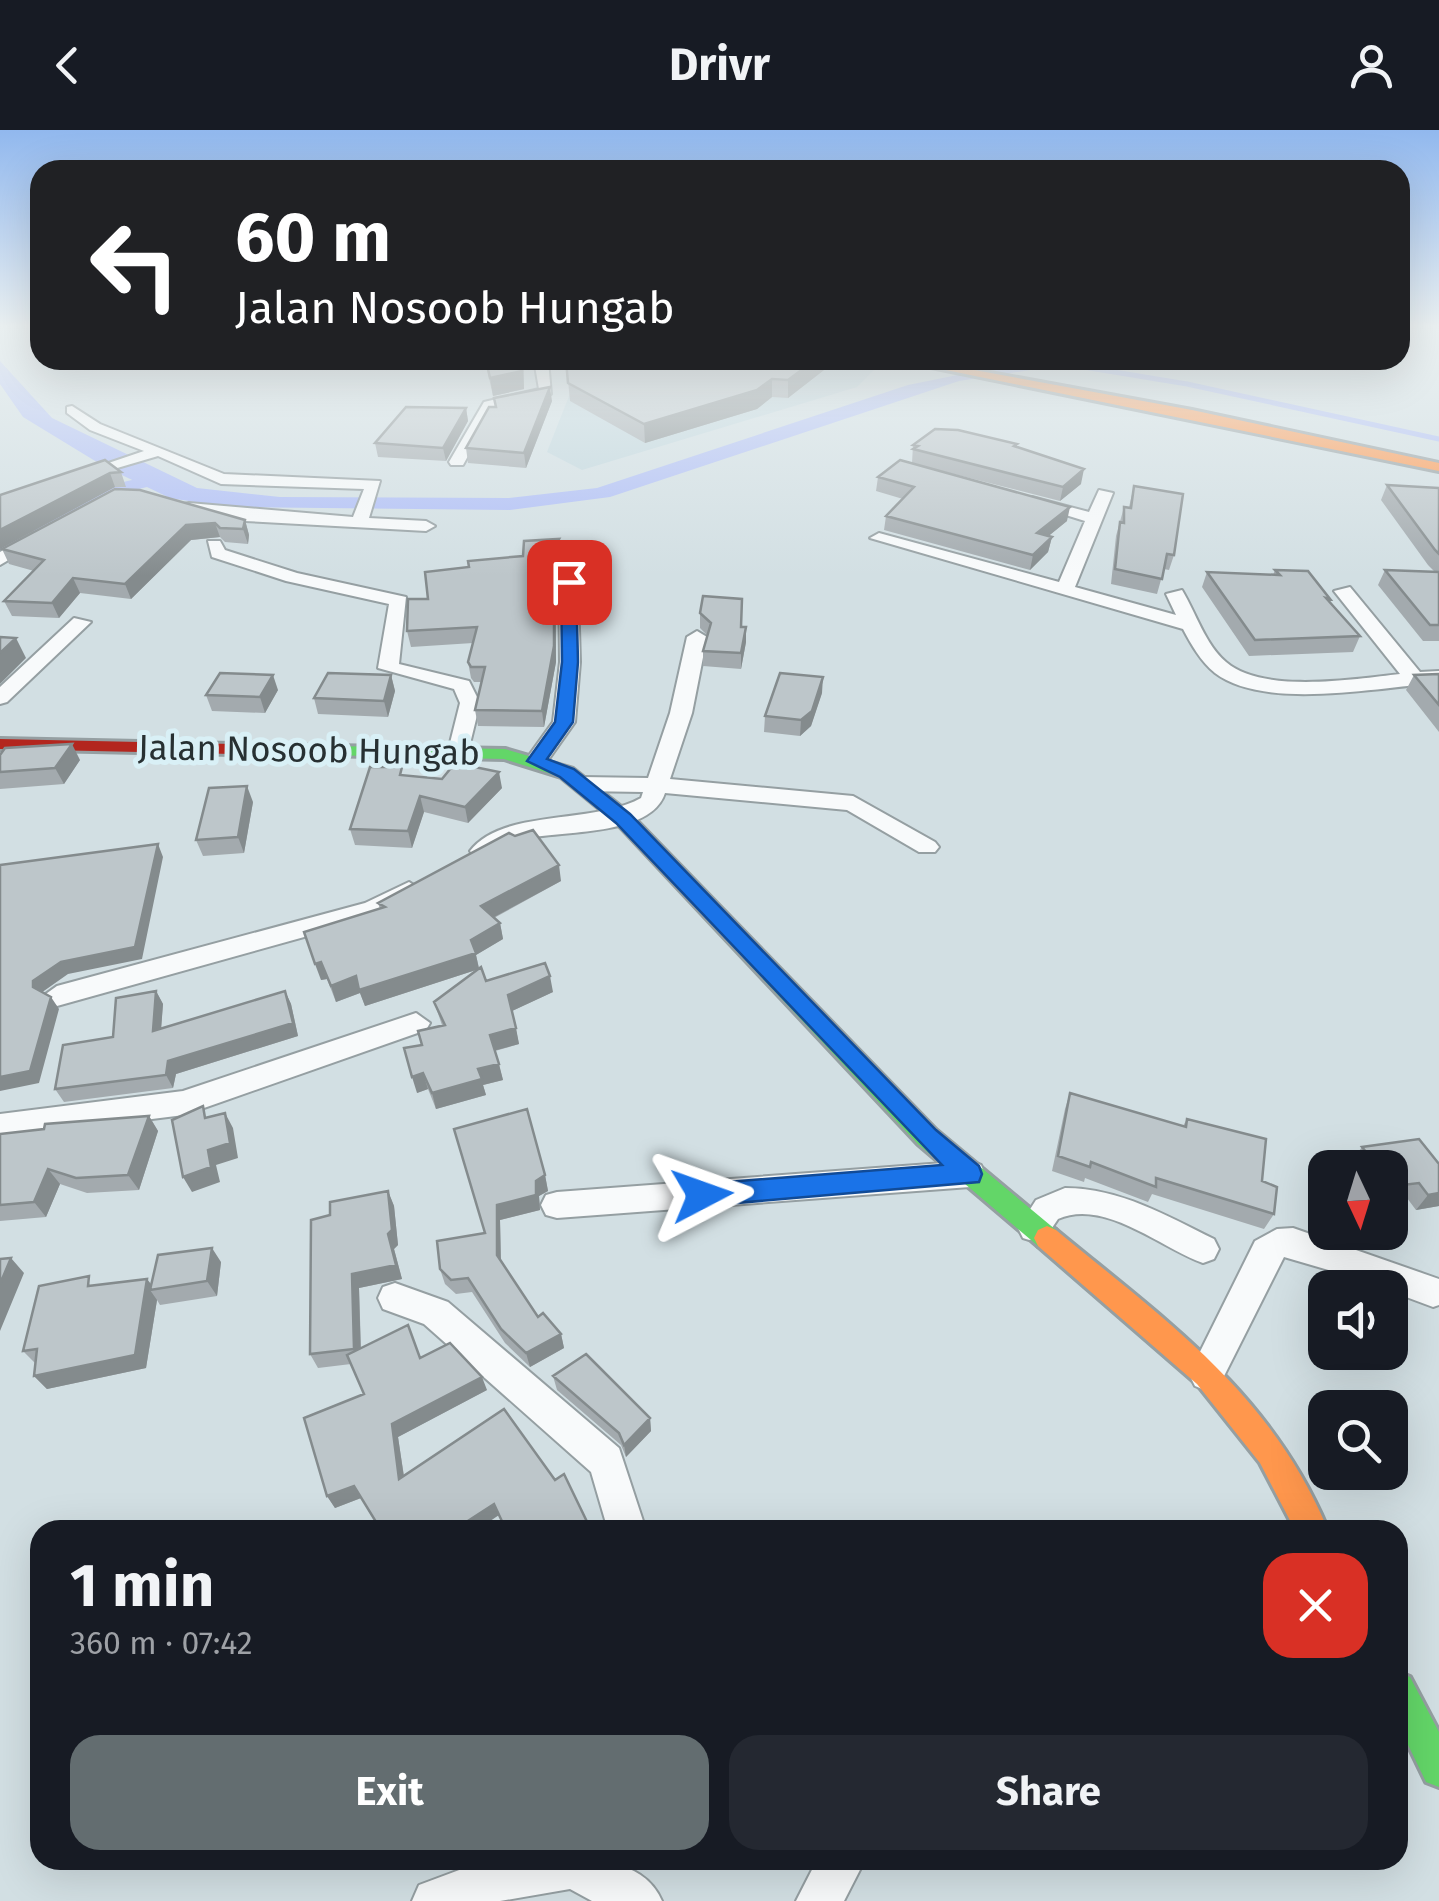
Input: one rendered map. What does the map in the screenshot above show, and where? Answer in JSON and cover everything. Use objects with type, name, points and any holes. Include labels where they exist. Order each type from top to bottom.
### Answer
[{"type":"main road","points":[[1176,411],[1439,468]]},
{"type":"main road","points":[[1202,411],[1439,454]]},
{"type":"main road","name":"Jalan Nosoob Hungab","points":[[0,744],[459,751],[536,761],[582,784],[623,818],[902,1112],[1207,1374],[1272,1452],[1307,1520]]},
{"type":"main road","points":[[1408,1709],[1439,1769]]},
{"type":"street","points":[[73,411],[94,427],[221,479],[374,484],[361,516]]},
{"type":"street","points":[[457,462],[486,411]]},
{"type":"street","points":[[60,483],[152,453]]},
{"type":"street","points":[[1408,460],[1439,477]]},
{"type":"street","points":[[1065,590],[1105,494]]},
{"type":"street","points":[[1020,498],[1096,520]]},
{"type":"street","points":[[176,505],[214,514],[361,516],[426,526]]},
{"type":"street","points":[[0,560],[47,531]]},
{"type":"street","points":[[879,538],[1191,624]]},
{"type":"street","points":[[214,545],[218,553],[247,564],[399,600],[402,606],[388,668],[462,685],[470,703],[459,751]]},
{"type":"street","points":[[536,761],[564,722],[570,662],[568,562]]},
{"type":"street","points":[[1343,591],[1414,678]]},
{"type":"street","points":[[1175,594],[1220,668],[1246,682],[1283,685],[1439,678]]},
{"type":"street","points":[[0,698],[81,622]]},
{"type":"street","points":[[466,860],[529,829],[580,827],[623,818],[651,802],[681,713],[697,638]]},
{"type":"street","points":[[582,784],[656,785],[853,803],[927,847]]},
{"type":"street","points":[[57,996],[374,908],[436,876]]},
{"type":"street","points":[[0,1126],[184,1104],[416,1023]]},
{"type":"street","points":[[557,1205],[970,1174]]},
{"type":"street","points":[[1034,1228],[1041,1210],[1054,1200],[1080,1200],[1118,1208],[1203,1249]]},
{"type":"street","points":[[1207,1374],[1238,1319],[1267,1251],[1277,1243],[1293,1242],[1433,1292]]},
{"type":"street","points":[[395,1298],[436,1314],[606,1462],[624,1520]]},
{"type":"street","points":[[435,1901],[510,1874],[533,1870]]},
{"type":"street","points":[[585,1870],[638,1901]]},
{"type":"street","points":[[819,1901],[836,1870]]},
{"type":"shaded area","points":[[563,411],[779,411],[582,470],[547,452]]},
{"type":"water","points":[[19,411],[45,411],[52,418],[197,488],[280,497],[509,498],[597,488],[831,411],[870,411],[610,497],[510,510],[226,507],[170,498],[105,467]]},
{"type":"building","points":[[403,411],[464,411],[443,448],[375,443]]},
{"type":"building","points":[[487,411],[541,411],[524,453],[466,448]]},
{"type":"building","points":[[619,411],[688,411],[644,424]]},
{"type":"building","points":[[935,429],[958,430],[1017,444],[1014,446],[1084,469],[1063,487],[913,449]]},
{"type":"building","points":[[105,460],[121,472],[110,473],[0,530],[0,495]]},
{"type":"building","points":[[900,460],[1070,507],[1037,533],[1052,537],[1033,555],[886,516],[914,487],[878,477]]},
{"type":"building","points":[[1387,485],[1439,488],[1439,554],[1435,550]]},
{"type":"building","points":[[1134,486],[1183,494],[1174,555],[1167,554],[1162,579],[1115,569],[1120,522],[1124,523],[1124,507],[1131,508]]},
{"type":"building","points":[[115,489],[140,490],[245,520],[243,529],[220,528],[215,523],[186,525],[125,584],[73,578],[52,603],[4,601],[44,560],[2,549]]},
{"type":"building","points":[[559,539],[554,547],[554,646],[542,711],[475,710],[485,667],[471,667],[468,662],[477,627],[407,631],[408,599],[428,599],[425,572],[469,567],[468,561],[523,556],[524,541]]},
{"type":"building","points":[[1275,570],[1308,571],[1360,636],[1255,640],[1207,572],[1280,575]]},
{"type":"building","points":[[1385,570],[1439,572],[1439,625],[1430,625]]},
{"type":"building","points":[[703,596],[742,599],[741,627],[746,627],[741,653],[703,651],[711,623],[700,613]]},
{"type":"building","points":[[0,637],[16,638],[0,653]]},
{"type":"building","points":[[220,673],[273,675],[260,697],[206,695]]},
{"type":"building","points":[[328,673],[391,675],[384,701],[314,698]]},
{"type":"building","points":[[780,673],[823,677],[812,711],[801,720],[765,716]]},
{"type":"building","points":[[1439,674],[1439,705],[1414,675]]},
{"type":"building","points":[[72,744],[55,768],[0,772],[0,755],[5,748]]},
{"type":"building","points":[[455,763],[499,772],[465,807],[420,796],[408,831],[350,829],[370,767],[402,767],[400,775],[442,779]]},
{"type":"building","points":[[247,786],[238,837],[196,840],[209,788]]},
{"type":"building","points":[[533,830],[559,865],[481,906],[500,923],[471,940],[476,953],[359,990],[356,976],[331,986],[321,962],[315,964],[304,932],[385,907],[378,903],[509,833],[515,836]]},
{"type":"building","points":[[158,844],[135,947],[61,962],[33,981],[33,987],[51,997],[30,1071],[0,1077],[0,865]]},
{"type":"building","points":[[545,963],[550,976],[508,995],[516,1028],[490,1035],[499,1064],[478,1069],[482,1079],[432,1093],[423,1073],[412,1077],[404,1048],[422,1045],[418,1031],[445,1025],[434,1002],[481,967],[486,981]]},
{"type":"building","points":[[156,991],[153,1031],[285,991],[293,1023],[168,1061],[166,1075],[55,1089],[63,1045],[113,1037],[116,998]]},
{"type":"building","points":[[1070,1093],[1186,1127],[1187,1119],[1266,1139],[1262,1181],[1277,1187],[1274,1214],[1156,1178],[1156,1187],[1091,1162],[1090,1167],[1058,1156]]},
{"type":"building","points":[[203,1106],[205,1118],[225,1113],[230,1143],[208,1150],[211,1167],[183,1177],[172,1120]]},
{"type":"building","points":[[527,1109],[545,1175],[536,1181],[536,1195],[497,1205],[497,1255],[538,1317],[543,1313],[561,1334],[526,1353],[501,1329],[468,1278],[451,1280],[440,1269],[437,1241],[485,1233],[454,1129]]},
{"type":"building","points":[[149,1116],[128,1175],[76,1178],[48,1169],[34,1202],[0,1205],[0,1134],[44,1129],[45,1124]]},
{"type":"building","points":[[1419,1139],[1439,1164],[1439,1193],[1428,1195],[1419,1183],[1408,1184],[1408,1150],[1362,1147]]},
{"type":"building","points":[[388,1191],[392,1230],[388,1234],[396,1265],[352,1274],[354,1349],[310,1354],[311,1220],[330,1215],[330,1202]]},
{"type":"building","points":[[212,1248],[207,1281],[150,1290],[158,1255]]},
{"type":"building","points":[[11,1258],[0,1284],[0,1259]]},
{"type":"building","points":[[89,1276],[88,1286],[147,1279],[135,1355],[34,1376],[37,1349],[23,1351],[39,1286]]},
{"type":"building","points":[[408,1325],[420,1358],[450,1343],[482,1377],[392,1424],[399,1479],[504,1409],[555,1480],[564,1474],[586,1520],[501,1520],[494,1504],[469,1520],[375,1520],[354,1486],[327,1496],[304,1418],[364,1394],[347,1355]]},
{"type":"building","points":[[586,1354],[650,1418],[624,1445],[619,1433],[553,1376]]},
{"type":"waterway","points":[[1309,411],[1439,439]]},
{"type":"waterway","points":[[0,548],[94,494],[154,480]]},
{"type":"traffic: fast","points":[[330,751],[505,754],[567,773],[623,818],[927,1137],[1047,1238]]},
{"type":"traffic: fast","points":[[1408,1709],[1439,1769]]},
{"type":"traffic: slow","points":[[1174,411],[1439,467]]},
{"type":"traffic: slow","points":[[1047,1238],[1207,1374],[1271,1452],[1307,1520]]},
{"type":"traffic: jam","points":[[0,744],[330,751]]},
{"type":"route","points":[[569,582],[570,662],[564,722],[536,761],[567,773],[623,818],[927,1137],[970,1174],[702,1195]]}]
